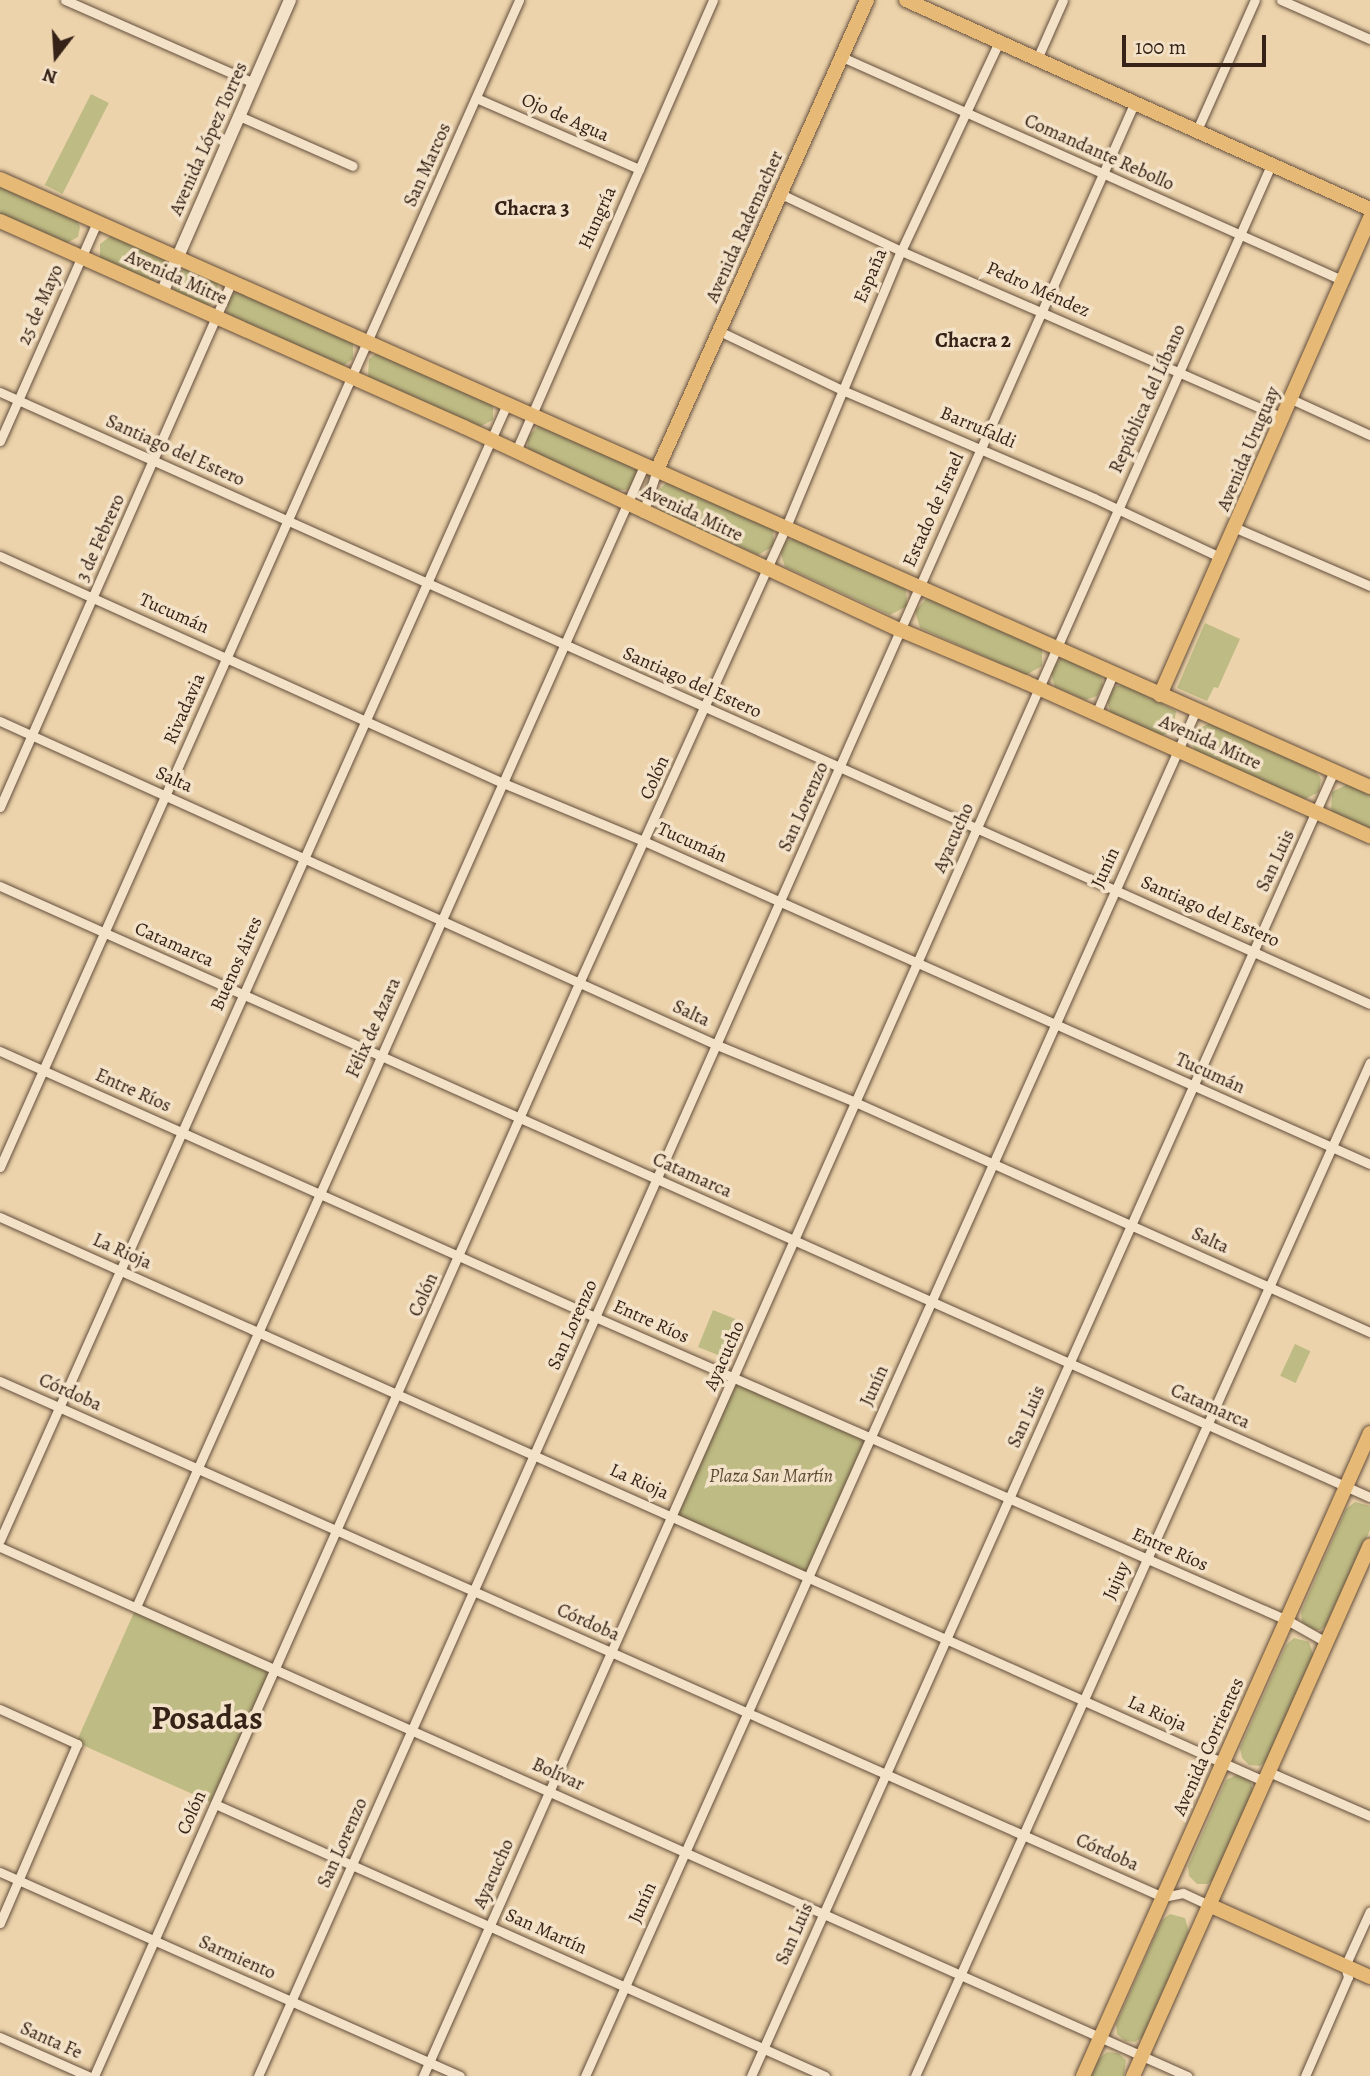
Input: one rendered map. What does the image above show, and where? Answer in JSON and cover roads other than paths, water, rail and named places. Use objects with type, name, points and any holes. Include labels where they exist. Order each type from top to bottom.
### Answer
[{"type":"main road","name":"Avenida López Torres","points":[[162,293],[290,0]]},
{"type":"main road","name":"Avenida Rademacher","points":[[651,467],[719,331],[867,0]]},
{"type":"main road","points":[[906,0],[1370,209]]},
{"type":"main road","name":"Avenida Mitre","points":[[0,179],[1370,787]]},
{"type":"main road","name":"Avenida Uruguay","points":[[1160,695],[1236,528],[1370,218]]},
{"type":"main road","name":"Avenida Mitre","points":[[0,221],[490,439],[766,570],[1037,687],[1370,836]]},
{"type":"main road","name":"Avenida Corrientes","points":[[1083,2076],[1370,1433]]},
{"type":"main road","points":[[1133,2076],[1370,1545]]},
{"type":"main road","points":[[1209,1905],[1370,1977]]},
{"type":"street","points":[[65,0],[254,83]]},
{"type":"street","name":"San Marcos","points":[[369,343],[519,0]]},
{"type":"street","name":"Hungría","points":[[516,451],[713,0]]},
{"type":"street","points":[[1037,58],[1063,0]]},
{"type":"street","points":[[1197,130],[1255,0]]},
{"type":"street","points":[[1281,0],[1370,40]]},
{"type":"street","name":"España","points":[[785,529],[901,251],[999,42]]},
{"type":"street","name":"Comandante Rebollo","points":[[842,57],[1342,280]]},
{"type":"street","name":"Ojo de Agua","points":[[476,98],[639,169]]},
{"type":"street","name":"Estado de Israel","points":[[919,587],[1135,102]]},
{"type":"street","points":[[239,116],[353,166]]},
{"type":"street","name":"República del Líbano","points":[[1056,649],[1272,163]]},
{"type":"street","name":"Pedro Méndez","points":[[781,194],[901,251],[1042,310],[1283,418]]},
{"type":"street","name":"25 de Mayo","points":[[0,441],[97,222]]},
{"type":"street","name":"3 de Febrero","points":[[0,807],[155,462],[231,283]]},
{"type":"street","name":"Barrufaldi","points":[[719,331],[842,390],[981,448],[1222,558]]},
{"type":"street","name":"Rivadavia","points":[[0,1167],[369,343]]},
{"type":"street","name":"Santiago del Estero","points":[[0,392],[1370,1004]]},
{"type":"street","points":[[1291,399],[1370,435]]},
{"type":"street","name":"Buenos Aires","points":[[0,1540],[507,404]]},
{"type":"street","points":[[642,513],[651,467]]},
{"type":"street","name":"Félix de Azara","points":[[136,1607],[625,504],[651,467]]},
{"type":"street","points":[[1236,528],[1370,586]]},
{"type":"street","name":"Colón","points":[[94,2076],[522,1118],[579,983],[646,842],[785,529]]},
{"type":"street","name":"Tucumán","points":[[0,556],[503,783],[781,901],[1370,1164]]},
{"type":"street","name":"San Lorenzo","points":[[258,2076],[840,769],[898,629],[919,587]]},
{"type":"street","name":"Ayacucho","points":[[423,2076],[613,1653],[1056,649]]},
{"type":"street","points":[[1096,714],[1113,674]]},
{"type":"street","name":"Junín","points":[[585,2076],[1196,710]]},
{"type":"street","name":"Salta","points":[[0,721],[304,857],[440,922],[717,1045],[855,1102],[1370,1332]]},
{"type":"street","name":"San Luis","points":[[751,2076],[1334,771]]},
{"type":"street","name":"Catamarca","points":[[0,886],[1370,1497]]},
{"type":"street","name":"Entre Ríos","points":[[0,1051],[595,1317],[1287,1620],[1326,1642]]},
{"type":"street","name":"Jujuy","points":[[915,2076],[1330,1146],[1370,1062]]},
{"type":"street","name":"La Rioja","points":[[0,1217],[1223,1763],[1266,1776],[1370,1816]]},
{"type":"street","name":"Córdoba","points":[[0,1381],[1163,1897],[1182,1893],[1209,1905]]},
{"type":"street","name":"Bolívar","points":[[0,1546],[1187,2076]]},
{"type":"street","points":[[0,1709],[77,1744],[0,1923]]},
{"type":"street","name":"San Martín","points":[[215,1804],[825,2076]]},
{"type":"street","name":"Sarmiento","points":[[0,1872],[460,2076]]},
{"type":"street","points":[[1305,2076],[1348,1977],[1345,1966],[1370,1910]]},
{"type":"street","name":"Santa Fe","points":[[0,2037],[88,2076]]},
{"type":"district","name":"Chacra 3","points":[[532,208]]},
{"type":"district","name":"Chacra 2","points":[[973,340]]},
{"type":"district","name":"Posadas","points":[[207,1718]]},
{"type":"park label","name":"Plaza San Martín","points":[[771,1477]]}]
